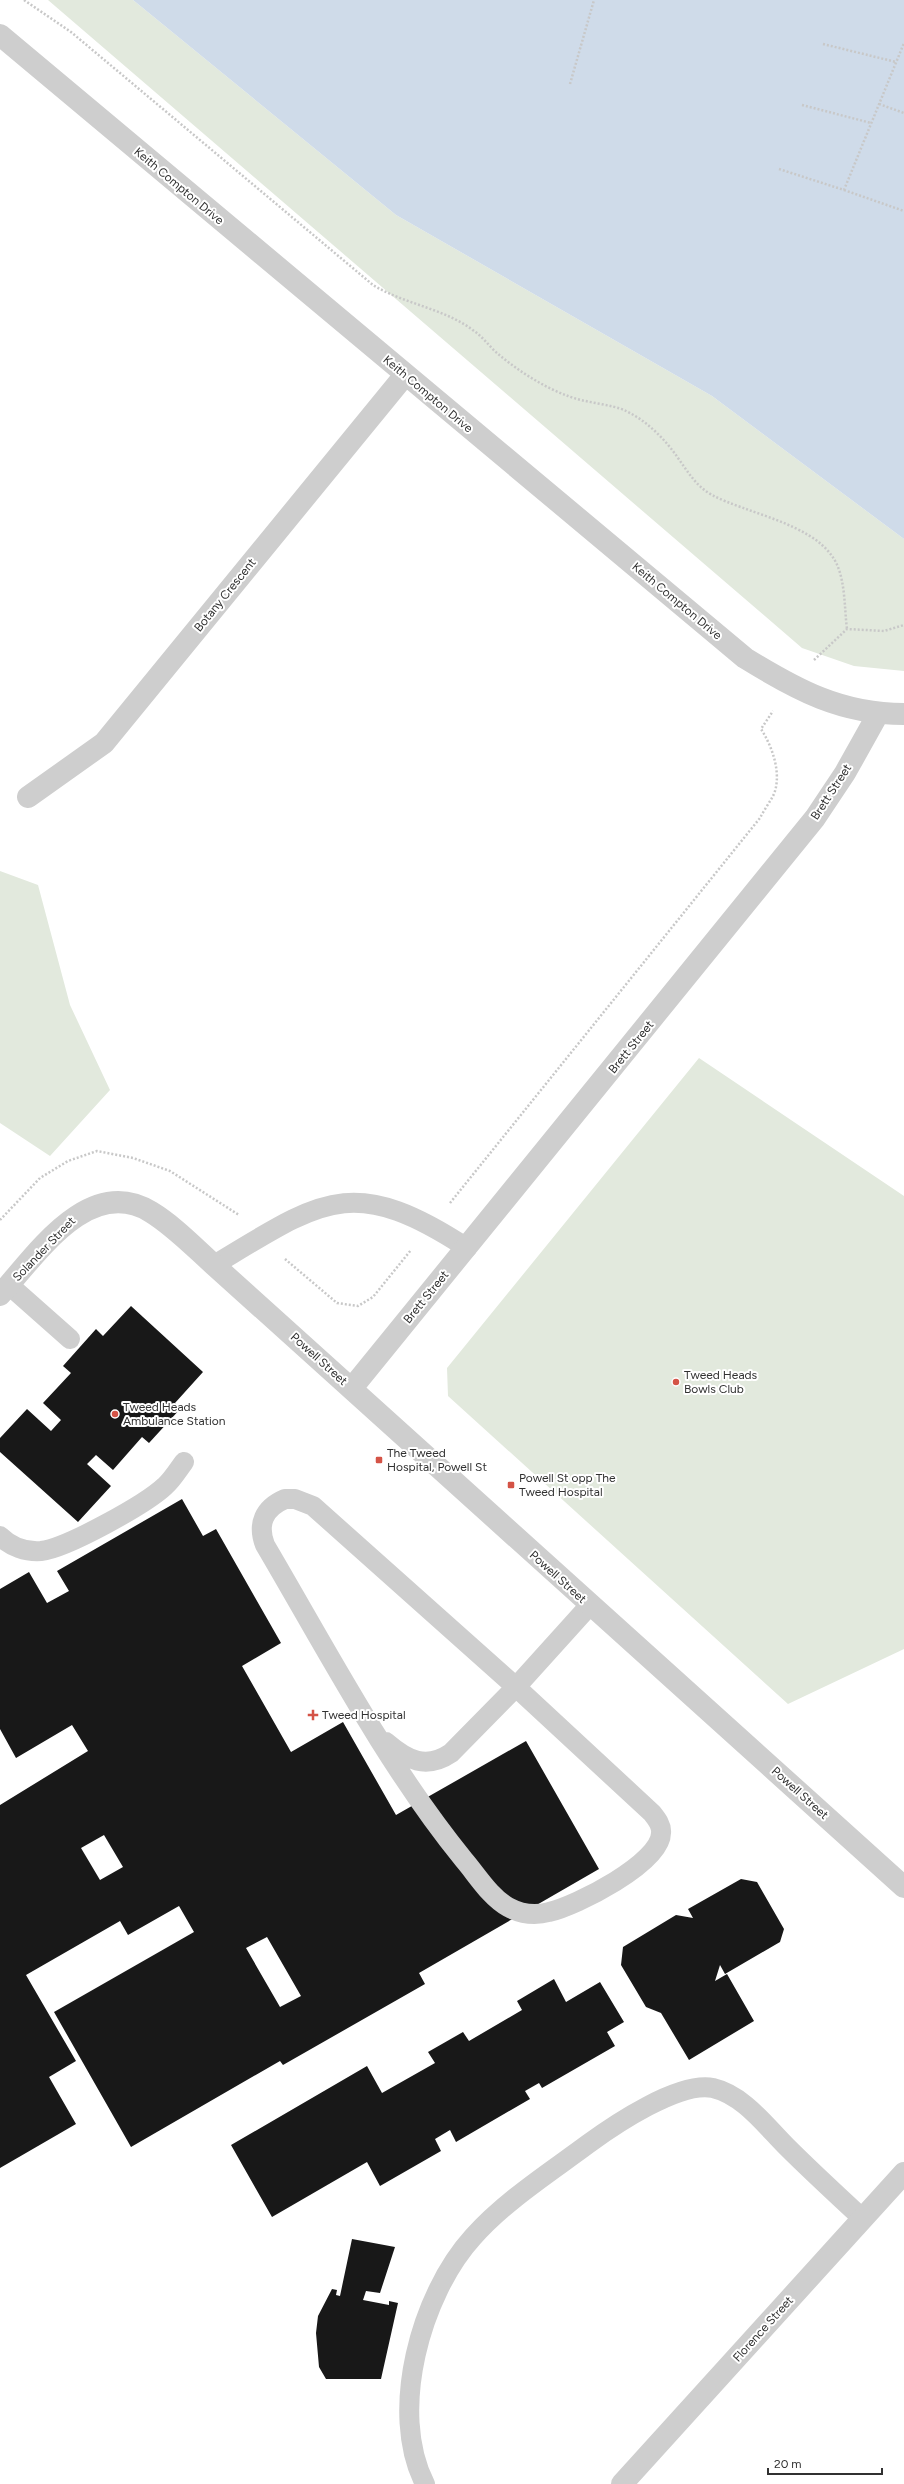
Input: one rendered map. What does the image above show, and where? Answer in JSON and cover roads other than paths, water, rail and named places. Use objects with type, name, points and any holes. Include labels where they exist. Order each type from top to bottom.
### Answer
[{"type":"street","name":"Keith Compton Drive","points":[[0,35],[745,658],[791,686],[830,702],[878,714]]},
{"type":"street","name":"Botany Crescent","points":[[28,797],[104,743],[405,375]]},
{"type":"street","points":[[878,714],[904,714]]},
{"type":"street","name":"Brett Street","points":[[352,1388],[815,818],[845,773],[878,714]]},
{"type":"street","name":"Solander Street","points":[[5,1290],[69,1220],[88,1207],[107,1202],[130,1202],[150,1211],[214,1265]]},
{"type":"street","name":"Powell Street","points":[[214,1265],[904,1887]]},
{"type":"street","name":"Florence Street","points":[[622,2484],[904,2173]]},
{"type":"lane","points":[[214,1265],[301,1214],[332,1204],[360,1202],[386,1206],[432,1225],[467,1248]]},
{"type":"lane","points":[[5,1290],[70,1339]]},
{"type":"lane","points":[[0,1536],[6,1541],[26,1550],[43,1551],[82,1536],[127,1512],[165,1486],[184,1462]]},
{"type":"lane","points":[[285,1499],[295,1499],[313,1506],[516,1687],[652,1813],[662,1832],[655,1849],[625,1876],[582,1901],[548,1913],[525,1914],[507,1906],[491,1892],[441,1831],[376,1734],[261,1534],[261,1523],[266,1512],[276,1503],[285,1499]]},
{"type":"lane","points":[[376,1734],[399,1752],[414,1760],[428,1763],[439,1761],[451,1753],[516,1687],[590,1605]]},
{"type":"lane","points":[[425,2484],[410,2432],[409,2395],[415,2357],[430,2306],[446,2271],[473,2236],[506,2206],[612,2126],[650,2105],[686,2090],[711,2088],[730,2094],[759,2118],[863,2219]]},
{"type":"water","points":[[133,0],[904,0],[904,539],[712,396],[396,215]]},
{"type":"place","name":"Tweed Heads Bowls Club","points":[[676,1382]]},
{"type":"place","name":"Tweed Heads Ambulance Station","points":[[115,1414]]},
{"type":"place","name":"The Tweed Hospital, Powell St","points":[[379,1460]]},
{"type":"place","name":"Powell St opp The Tweed Hospital","points":[[511,1485]]},
{"type":"place","name":"Tweed Hospital","points":[[313,1715]]}]
